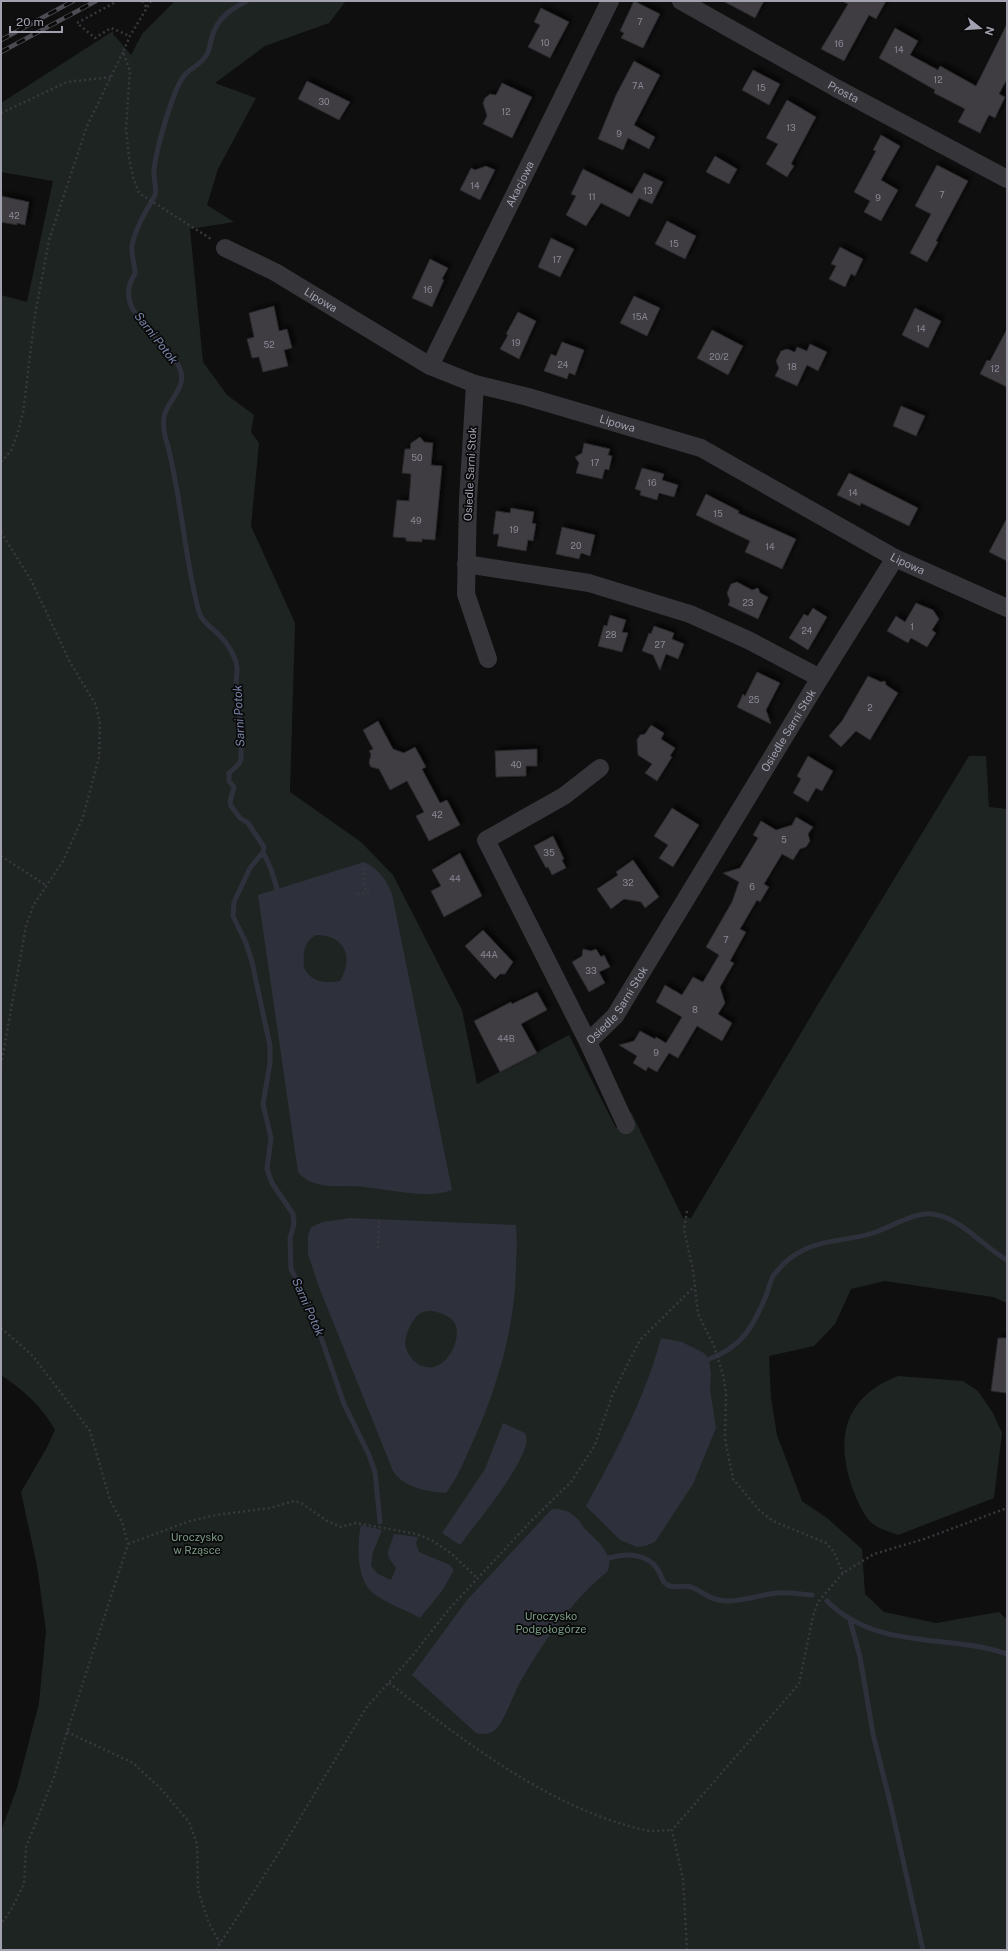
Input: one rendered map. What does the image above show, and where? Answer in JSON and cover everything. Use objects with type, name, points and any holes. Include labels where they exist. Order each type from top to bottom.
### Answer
[{"type":"street","name":"Akacjowa","points":[[430,366],[610,1]]},
{"type":"street","name":"Prosta","points":[[681,1],[836,88],[1007,180]]},
{"type":"street","name":"Lipowa","points":[[225,248],[275,272],[430,366],[475,384],[528,397],[701,448],[895,558],[1007,608]]},
{"type":"street","name":"Osiedle Sarni Stok","points":[[475,384],[468,500],[466,594],[488,659]]},
{"type":"street","name":"Osiedle Sarni Stok","points":[[600,768],[564,796],[486,840],[588,1042],[615,1016],[820,678],[895,558]]},
{"type":"street","name":"Osiedle Sarni Stok","points":[[466,564],[589,583],[690,614],[748,640],[820,678]]},
{"type":"street","points":[[588,1042],[626,1126]]},
{"type":"path","points":[[142,1],[147,8]]},
{"type":"path","points":[[1,462],[11,451],[18,435],[23,413],[36,308],[49,240],[87,126],[130,36],[151,1]]},
{"type":"path","points":[[114,3],[77,23],[95,38],[111,28],[130,36]]},
{"type":"path","points":[[123,52],[130,72],[126,128],[129,158],[133,177],[139,194],[225,248]]},
{"type":"path","points":[[1,113],[67,82],[110,77]]},
{"type":"path","points":[[1,532],[31,580],[70,662],[96,706],[100,724],[99,756],[83,817],[64,861],[34,906],[26,926],[1,1064]]},
{"type":"path","points":[[1,856],[47,886]]},
{"type":"path","points":[[363,868],[366,893]]},
{"type":"path","points":[[357,894],[370,893]]},
{"type":"path","points":[[687,1211],[684,1230],[694,1270],[698,1314],[714,1346],[723,1375],[726,1393],[725,1439],[733,1479],[759,1510],[773,1521],[826,1543],[834,1552],[843,1573]]},
{"type":"path","points":[[378,1248],[379,1219]]},
{"type":"path","points":[[216,1950],[282,1848],[366,1708],[389,1683],[449,1609],[477,1578],[571,1482],[595,1445],[613,1393],[640,1340],[695,1286]]},
{"type":"path","points":[[1,1328],[33,1356],[90,1431],[110,1500],[122,1522],[128,1544],[66,1732],[54,1777],[26,1847],[24,1884],[11,1910],[1,1924]]},
{"type":"path","points":[[128,1544],[203,1518],[270,1508],[294,1501],[301,1503],[327,1522],[341,1527],[356,1523],[417,1534],[433,1541],[452,1554],[477,1578]]},
{"type":"path","points":[[389,1683],[500,1765],[554,1795],[593,1813],[646,1830],[672,1830],[799,1684],[813,1616],[818,1602],[843,1573],[874,1554],[924,1539],[1007,1508]]},
{"type":"path","points":[[66,1732],[133,1763],[161,1789],[189,1822],[197,1844],[198,1890],[209,1923],[220,1943]]},
{"type":"path","points":[[672,1830],[683,1879],[688,1950]]},
{"type":"green space","points":[[175,1],[346,1],[329,23],[265,46],[215,83],[256,98],[218,169],[207,205],[234,222],[190,229],[203,362],[227,395],[254,415],[251,432],[259,443],[251,526],[295,623],[290,792],[361,842],[393,875],[462,1010],[477,1084],[569,1035],[616,1128],[624,1124],[631,1112],[683,1218],[691,1218],[820,1001],[969,756],[986,756],[989,807],[1007,809],[1007,1303],[993,1297],[885,1281],[851,1289],[835,1324],[814,1346],[769,1356],[771,1398],[777,1435],[802,1501],[827,1518],[862,1549],[865,1594],[884,1612],[936,1623],[999,1612],[1007,1620],[1007,1950],[1,1950],[1,1831],[17,1788],[39,1703],[46,1631],[37,1566],[21,1492],[46,1449],[55,1430],[38,1406],[1,1375],[1,295],[27,302],[53,181],[1,172],[1,103],[113,31],[114,37],[115,36],[131,55],[142,34]]},
{"type":"green space","points":[[898,1376],[963,1381],[978,1391],[993,1413],[1002,1433],[994,1498],[898,1535],[873,1524],[858,1501],[852,1487],[847,1468],[845,1435],[849,1420],[856,1407],[866,1395],[880,1385]]},
{"type":"shaded area","points":[[364,862],[373,867],[384,879],[392,894],[452,1190],[441,1193],[416,1194],[361,1187],[326,1186],[309,1181],[298,1172],[258,895]],"holes":[[[316,935],[326,936],[340,943],[344,949],[346,964],[340,981],[319,981],[310,976],[304,968],[304,953],[308,941]]]},
{"type":"shaded area","points":[[350,1218],[516,1225],[517,1248],[513,1310],[503,1357],[489,1403],[480,1426],[459,1472],[446,1493],[416,1488],[403,1481],[393,1471],[319,1287],[308,1254],[308,1236],[311,1227],[323,1222]],"holes":[[[425,1311],[433,1311],[447,1316],[452,1320],[457,1332],[455,1344],[446,1360],[436,1366],[425,1367],[420,1365],[412,1358],[408,1353],[405,1344],[407,1334],[414,1319]]]},
{"type":"shaded area","points":[[661,1338],[682,1342],[704,1353],[709,1359],[711,1374],[710,1389],[716,1428],[693,1484],[655,1542],[637,1547],[620,1540],[586,1506],[629,1424],[647,1382]]},
{"type":"shaded area","points":[[503,1423],[525,1433],[527,1439],[526,1445],[522,1456],[506,1483],[460,1545],[442,1533],[485,1469]]},
{"type":"shaded area","points":[[552,1509],[563,1510],[571,1513],[604,1548],[609,1560],[607,1572],[571,1607],[540,1649],[523,1677],[504,1718],[496,1729],[487,1734],[476,1733],[412,1675],[467,1600]]},
{"type":"shaded area","points":[[361,1525],[382,1530],[373,1552],[371,1566],[378,1574],[391,1580],[396,1568],[388,1555],[394,1534],[418,1537],[416,1543],[419,1552],[450,1565],[454,1570],[442,1591],[420,1618],[384,1600],[367,1587],[363,1579],[359,1561]]},
{"type":"building","points":[[634,1],[660,14],[643,48],[621,38],[624,33],[620,31]]},
{"type":"building","points":[[723,1],[764,1],[755,18]]},
{"type":"building","points":[[842,1],[886,1],[876,19],[869,15],[844,61],[821,49],[848,4]]},
{"type":"building","points":[[541,8],[569,22],[550,58],[528,47],[540,25],[534,22]]},
{"type":"building","points":[[1007,24],[1007,79],[999,94],[1005,97],[995,118],[989,115],[980,133],[958,122],[965,109],[934,93],[935,90],[879,58],[895,28],[918,41],[910,55],[938,70],[940,66],[976,86]]},
{"type":"building","points":[[634,61],[660,75],[634,125],[655,137],[649,149],[628,138],[623,150],[598,139],[616,95]]},
{"type":"building","points":[[753,70],[780,84],[769,105],[742,90]]},
{"type":"building","points":[[307,81],[350,102],[339,120],[298,99]]},
{"type":"building","points":[[502,83],[532,97],[512,138],[483,124],[487,116],[483,103],[485,98],[490,94],[496,95]]},
{"type":"building","points":[[787,100],[816,117],[791,164],[794,166],[787,177],[766,164],[778,144],[766,138]]},
{"type":"building","points":[[881,135],[900,146],[881,180],[898,190],[881,221],[864,212],[870,201],[854,192],[876,151],[873,150]]},
{"type":"building","points":[[715,156],[737,169],[729,184],[706,172]]},
{"type":"building","points":[[937,165],[968,181],[936,241],[938,242],[927,262],[910,253],[931,214],[915,206]]},
{"type":"building","points":[[486,166],[495,170],[480,200],[460,190],[471,168],[475,170]]},
{"type":"building","points":[[583,169],[632,194],[644,173],[663,182],[652,204],[639,198],[629,217],[601,203],[586,226],[566,215],[576,196],[571,194]]},
{"type":"building","points":[[1,196],[29,202],[25,225],[1,222]]},
{"type":"building","points":[[667,221],[696,236],[685,259],[655,244]]},
{"type":"building","points":[[551,238],[574,249],[560,277],[538,267]]},
{"type":"building","points":[[840,247],[863,259],[855,276],[851,274],[845,287],[829,279],[836,266],[831,264]]},
{"type":"building","points":[[430,259],[448,268],[442,279],[444,280],[432,307],[412,298]]},
{"type":"building","points":[[634,296],[660,308],[647,336],[620,323]]},
{"type":"building","points":[[274,306],[279,331],[287,329],[292,348],[284,350],[288,366],[263,372],[259,357],[252,358],[247,339],[254,337],[249,313]]},
{"type":"building","points":[[915,308],[941,321],[928,348],[902,335]]},
{"type":"building","points":[[518,312],[536,321],[519,359],[500,349]]},
{"type":"building","points":[[1007,329],[1007,387],[980,374],[987,360],[990,361]]},
{"type":"building","points":[[712,330],[743,346],[728,375],[697,358]]},
{"type":"building","points":[[562,342],[584,350],[575,375],[569,373],[567,379],[544,371],[551,354],[556,356]]},
{"type":"building","points":[[810,344],[827,352],[818,371],[807,365],[797,386],[775,376],[779,368],[776,361],[781,351],[787,349],[795,352],[797,347],[807,351]]},
{"type":"building","points":[[901,406],[925,416],[916,436],[893,426]]},
{"type":"building","points":[[420,437],[424,442],[433,443],[431,465],[442,466],[435,540],[422,539],[422,542],[406,541],[406,538],[393,537],[397,500],[409,501],[411,474],[402,473],[405,449],[410,449],[411,443]]},
{"type":"building","points":[[584,443],[610,449],[608,455],[612,456],[609,470],[605,469],[602,479],[576,473],[579,463],[575,457],[582,453]]},
{"type":"building","points":[[642,468],[664,474],[662,480],[678,485],[674,497],[659,493],[657,500],[640,495],[641,491],[635,489]]},
{"type":"building","points":[[849,473],[918,508],[909,526],[861,503],[860,506],[837,495]]},
{"type":"building","points":[[706,494],[739,511],[738,513],[796,539],[782,569],[745,552],[750,541],[696,515]]},
{"type":"building","points":[[511,508],[534,512],[532,523],[536,524],[533,541],[528,540],[526,551],[497,546],[499,534],[493,534],[496,511],[510,513]]},
{"type":"building","points":[[1007,518],[1007,561],[989,552]]},
{"type":"building","points":[[562,527],[595,535],[590,556],[581,553],[579,559],[556,554]]},
{"type":"building","points":[[737,582],[752,590],[758,588],[760,593],[768,597],[758,619],[728,605],[730,601],[727,593],[731,584]]},
{"type":"building","points":[[916,603],[933,610],[939,619],[932,630],[936,633],[927,647],[911,638],[908,643],[887,631],[896,616],[905,622]]},
{"type":"building","points":[[813,608],[827,617],[808,650],[789,638],[804,614],[808,616]]},
{"type":"building","points":[[610,615],[626,620],[622,632],[628,633],[622,652],[598,646],[604,625],[607,626]]},
{"type":"building","points":[[654,626],[674,633],[672,639],[684,644],[678,659],[666,654],[660,670],[653,655],[642,651],[649,633],[651,634]]},
{"type":"building","points":[[757,672],[780,683],[766,710],[771,724],[737,707],[743,694],[745,696]]},
{"type":"building","points":[[868,676],[881,682],[885,681],[886,685],[898,693],[870,740],[856,731],[841,747],[829,736],[842,721]]},
{"type":"building","points":[[378,721],[393,749],[404,753],[415,747],[426,767],[422,769],[440,803],[447,800],[460,825],[429,841],[416,816],[424,812],[407,781],[390,790],[379,769],[371,767],[369,763],[371,754],[369,751],[373,749],[363,730]]},
{"type":"building","points":[[651,725],[664,733],[661,739],[675,748],[670,756],[672,757],[657,781],[645,773],[652,764],[638,755],[637,740],[640,735],[645,734]]},
{"type":"building","points":[[537,749],[537,766],[526,766],[526,776],[496,777],[495,751]]},
{"type":"building","points":[[808,756],[833,771],[822,791],[816,788],[808,802],[793,793],[801,779],[797,776]]},
{"type":"building","points":[[672,808],[699,825],[673,867],[659,858],[668,845],[654,836]]},
{"type":"building","points":[[796,817],[813,827],[808,834],[810,841],[806,847],[800,849],[793,860],[782,854],[764,884],[769,887],[760,902],[757,900],[740,929],[746,932],[730,961],[734,963],[720,987],[725,1003],[718,1014],[732,1023],[722,1041],[697,1026],[678,1058],[669,1053],[657,1072],[648,1067],[646,1071],[633,1063],[637,1056],[619,1045],[634,1041],[640,1031],[655,1039],[656,1037],[666,1043],[682,1017],[656,1002],[665,985],[682,995],[693,977],[703,982],[719,955],[706,947],[732,902],[739,882],[723,873],[740,868],[758,838],[753,835],[761,821],[776,830],[792,825]]},
{"type":"building","points":[[553,836],[564,859],[562,860],[566,868],[552,875],[548,867],[546,868],[534,846]]},
{"type":"building","points":[[460,853],[482,896],[444,917],[431,891],[441,886],[432,870]]},
{"type":"building","points":[[633,860],[659,897],[645,908],[641,902],[624,899],[611,909],[597,889],[618,875],[616,872]]},
{"type":"building","points":[[483,930],[513,962],[505,974],[500,974],[495,979],[465,946]]},
{"type":"building","points":[[583,949],[591,951],[596,949],[601,957],[604,955],[610,967],[599,972],[605,983],[589,992],[572,962],[582,956]]},
{"type":"building","points":[[537,992],[547,1010],[521,1024],[537,1053],[500,1072],[474,1021],[511,1002],[512,1004]]},
{"type":"building","points":[[998,1338],[1007,1338],[1007,1393],[991,1391]]},
{"type":"waterway","name":"Sarni Potok","points":[[247,1],[235,7],[217,24],[207,54],[202,61],[188,71],[183,77],[174,95],[155,161],[155,195],[138,226],[132,246],[135,274],[129,287],[129,300],[143,324],[174,358],[182,375],[180,387],[165,413],[164,425],[176,485],[190,570],[199,612],[205,623],[227,644],[237,665],[236,694],[239,707],[241,759],[239,764],[229,773],[229,781],[234,787],[230,802],[231,806],[240,818],[248,823],[264,847],[263,852],[250,868],[234,902],[233,916],[246,943],[252,962],[270,1046],[270,1063],[263,1104],[271,1138],[267,1169],[272,1183],[293,1214],[294,1224],[290,1238],[291,1269],[312,1311],[344,1404],[369,1455],[375,1472],[380,1522]]},
{"type":"waterway","points":[[263,852],[271,869],[277,889]]},
{"type":"waterway","points":[[709,1359],[730,1348],[745,1335],[761,1307],[773,1276],[788,1259],[808,1248],[826,1242],[864,1236],[918,1215],[933,1214],[954,1221],[1007,1260]]},
{"type":"waterway","points":[[609,1558],[622,1555],[643,1557],[654,1564],[667,1585],[673,1587],[691,1587],[711,1598],[721,1600],[740,1600],[776,1593],[812,1595]]},
{"type":"waterway","points":[[827,1601],[847,1617],[868,1627],[890,1634],[984,1648],[1007,1654]]},
{"type":"waterway","points":[[850,1620],[860,1657],[873,1734],[891,1806],[923,1950]]},
{"type":"railway","points":[[1,40],[73,1]]},
{"type":"railway","points":[[1,52],[96,1]]},
{"type":"park label","name":"Uroczysko w Rząsce","points":[[197,1543]]},
{"type":"park label","name":"Uroczysko Podgołogórze","points":[[551,1622]]}]
